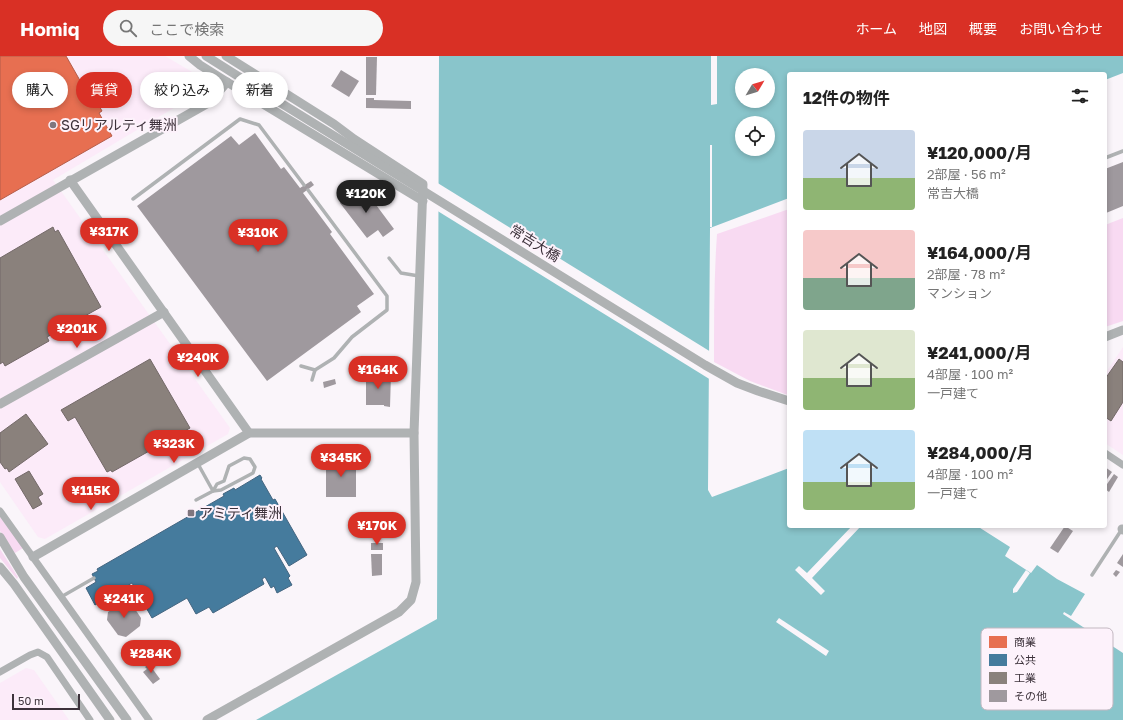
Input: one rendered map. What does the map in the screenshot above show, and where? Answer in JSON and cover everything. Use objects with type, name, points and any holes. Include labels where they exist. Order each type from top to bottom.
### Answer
[{"type":"street","points":[[189,56],[200,65],[227,82],[423,201]]},
{"type":"street","name":"常吉大橋","points":[[206,56],[705,365],[737,383],[787,400]]},
{"type":"street","points":[[207,720],[399,612],[411,600],[416,582],[414,433],[423,184],[354,139],[334,124],[226,56]]},
{"type":"street","points":[[0,221],[210,102],[227,82]]},
{"type":"street","points":[[70,180],[250,433]]},
{"type":"street","points":[[0,404],[164,312]]},
{"type":"street","points":[[1107,335],[1120,331]]},
{"type":"street","points":[[1107,340],[1120,331]]},
{"type":"street","points":[[33,557],[250,433],[414,433]]},
{"type":"street","points":[[1107,454],[1123,465]]},
{"type":"street","points":[[0,511],[149,720]]},
{"type":"street","points":[[0,537],[24,577],[127,720]]},
{"type":"street","points":[[0,567],[14,584],[110,720]]},
{"type":"street","points":[[0,672],[38,652],[47,657],[90,720]]},
{"type":"lane","points":[[133,199],[240,119],[259,125],[304,185]]},
{"type":"lane","points":[[1107,157],[1123,151]]},
{"type":"lane","points":[[308,190],[387,296],[387,310],[352,337],[334,358],[315,370],[312,380]]},
{"type":"lane","points":[[389,258],[401,273],[420,276]]},
{"type":"lane","points":[[301,366],[315,370]]},
{"type":"lane","points":[[196,500],[213,491],[221,490],[253,473],[255,467],[250,459],[244,458],[229,466],[224,481],[217,484],[213,491]]},
{"type":"lane","points":[[197,463],[213,491]]},
{"type":"lane","points":[[1092,575],[1123,529]]},
{"type":"lane","points":[[61,597],[94,578]]},
{"type":"shaded area","points":[[0,56],[165,56],[192,72],[140,72],[140,108],[174,108],[53,180],[230,428],[228,434],[45,539],[38,537],[0,482]]},
{"type":"shaded area","points":[[787,210],[787,394],[750,381],[714,362],[717,234]]},
{"type":"shaded area","points":[[1123,218],[1123,321],[1107,326],[1107,224]]},
{"type":"shaded area","points":[[1123,347],[1123,455],[1107,444],[1107,371]]},
{"type":"shaded area","points":[[0,517],[23,548],[15,553],[0,531]]},
{"type":"shaded area","points":[[0,549],[18,577],[17,579],[0,558]]},
{"type":"shaded area","points":[[26,668],[34,670],[69,720],[0,720],[0,683]]},
{"type":"water","points":[[439,56],[1123,56],[1123,73],[1107,79],[1107,72],[787,72],[787,199],[710,228],[708,490],[712,497],[787,469],[787,528],[980,528],[1010,547],[1005,556],[1031,573],[1037,565],[1057,579],[1085,594],[1071,616],[1064,612],[1063,614],[1085,628],[981,628],[981,710],[1113,710],[1113,646],[1123,653],[1123,720],[256,720],[437,619]]},
{"type":"pier","points":[[711,56],[717,56],[717,104],[711,105]]},
{"type":"pier","points":[[710,145],[712,145],[712,227],[710,227]]},
{"type":"pier","points":[[436,182],[711,352],[711,380],[436,210]]},
{"type":"pier","points":[[850,528],[859,528],[812,578],[825,591],[821,595],[795,570],[799,566],[807,573]]},
{"type":"pier","points":[[1026,570],[1030,573],[1017,592],[1013,593],[1013,589]]},
{"type":"pier","points":[[779,618],[829,651],[826,656],[776,622]]},
{"type":"building: 商業","name":"SGリアルティ舞洲","points":[[0,56],[66,56],[76,74],[76,108],[100,108],[102,111],[99,113],[112,136],[0,200]]},
{"type":"building: 公共","points":[[260,475],[273,500],[275,499],[307,555],[289,566],[277,546],[274,548],[290,576],[288,578],[292,585],[277,593],[274,586],[271,588],[265,577],[262,579],[264,584],[213,613],[209,607],[196,614],[187,598],[152,618],[132,583],[105,597],[106,598],[95,605],[86,588],[96,582],[92,574],[98,571],[97,569],[224,496],[223,494],[234,488],[235,490]]},
{"type":"building: 工業","points":[[53,227],[55,232],[58,230],[101,307],[47,337],[49,341],[5,366],[3,362],[0,364],[0,258]]},
{"type":"building: 工業","points":[[150,359],[190,428],[112,472],[111,470],[107,472],[75,417],[68,421],[61,410]]},
{"type":"building: 工業","points":[[1119,359],[1123,362],[1123,402],[1111,421],[1107,418],[1107,376]]},
{"type":"building: 工業","points":[[26,414],[48,444],[9,472],[0,462],[0,433]]},
{"type":"building: 工業","points":[[29,471],[43,494],[38,497],[42,504],[33,509],[15,479]]},
{"type":"building: その他","points":[[366,57],[377,57],[376,95],[366,95]]},
{"type":"building: その他","points":[[341,70],[359,81],[349,97],[331,86]]},
{"type":"building: その他","points":[[366,98],[374,98],[374,100],[411,101],[411,109],[366,108]]},
{"type":"building: その他","points":[[255,133],[281,169],[284,167],[300,188],[311,181],[314,185],[303,193],[332,232],[330,234],[374,294],[357,306],[361,312],[267,381],[137,206],[231,136],[239,145]]},
{"type":"building: その他","points":[[1123,162],[1123,206],[1107,213],[1107,168]]},
{"type":"building: その他","points":[[362,186],[394,229],[383,237],[378,230],[367,238],[340,203]]},
{"type":"building: その他","points":[[366,374],[391,374],[390,407],[384,405],[366,405]]},
{"type":"building: その他","points":[[335,379],[336,384],[324,388],[323,382]]},
{"type":"building: その他","points":[[326,460],[356,460],[356,497],[326,497]]},
{"type":"building: その他","points":[[1107,468],[1112,472],[1107,479]]},
{"type":"building: その他","points":[[1114,474],[1118,477],[1109,492],[1107,490],[1107,484]]},
{"type":"building: その他","points":[[1064,528],[1068,528],[1073,531],[1058,553],[1050,548]]},
{"type":"building: その他","points":[[371,543],[383,543],[383,550],[371,550]]},
{"type":"building: その他","points":[[371,554],[382,554],[382,575],[372,576]]},
{"type":"building: その他","points":[[1123,554],[1123,567],[1117,563]]},
{"type":"building: その他","points":[[1116,570],[1120,572],[1116,577],[1113,574]]},
{"type":"building: その他","points":[[123,602],[131,603],[141,618],[140,626],[126,637],[118,635],[107,620],[108,612]]},
{"type":"building: その他","points":[[149,664],[160,679],[153,684],[143,672],[147,669],[145,667]]},
{"type":"place","name":"SGリアルティ舞洲","points":[[53,125]]},
{"type":"place","name":"アミティ舞洲","points":[[191,513]]}]
